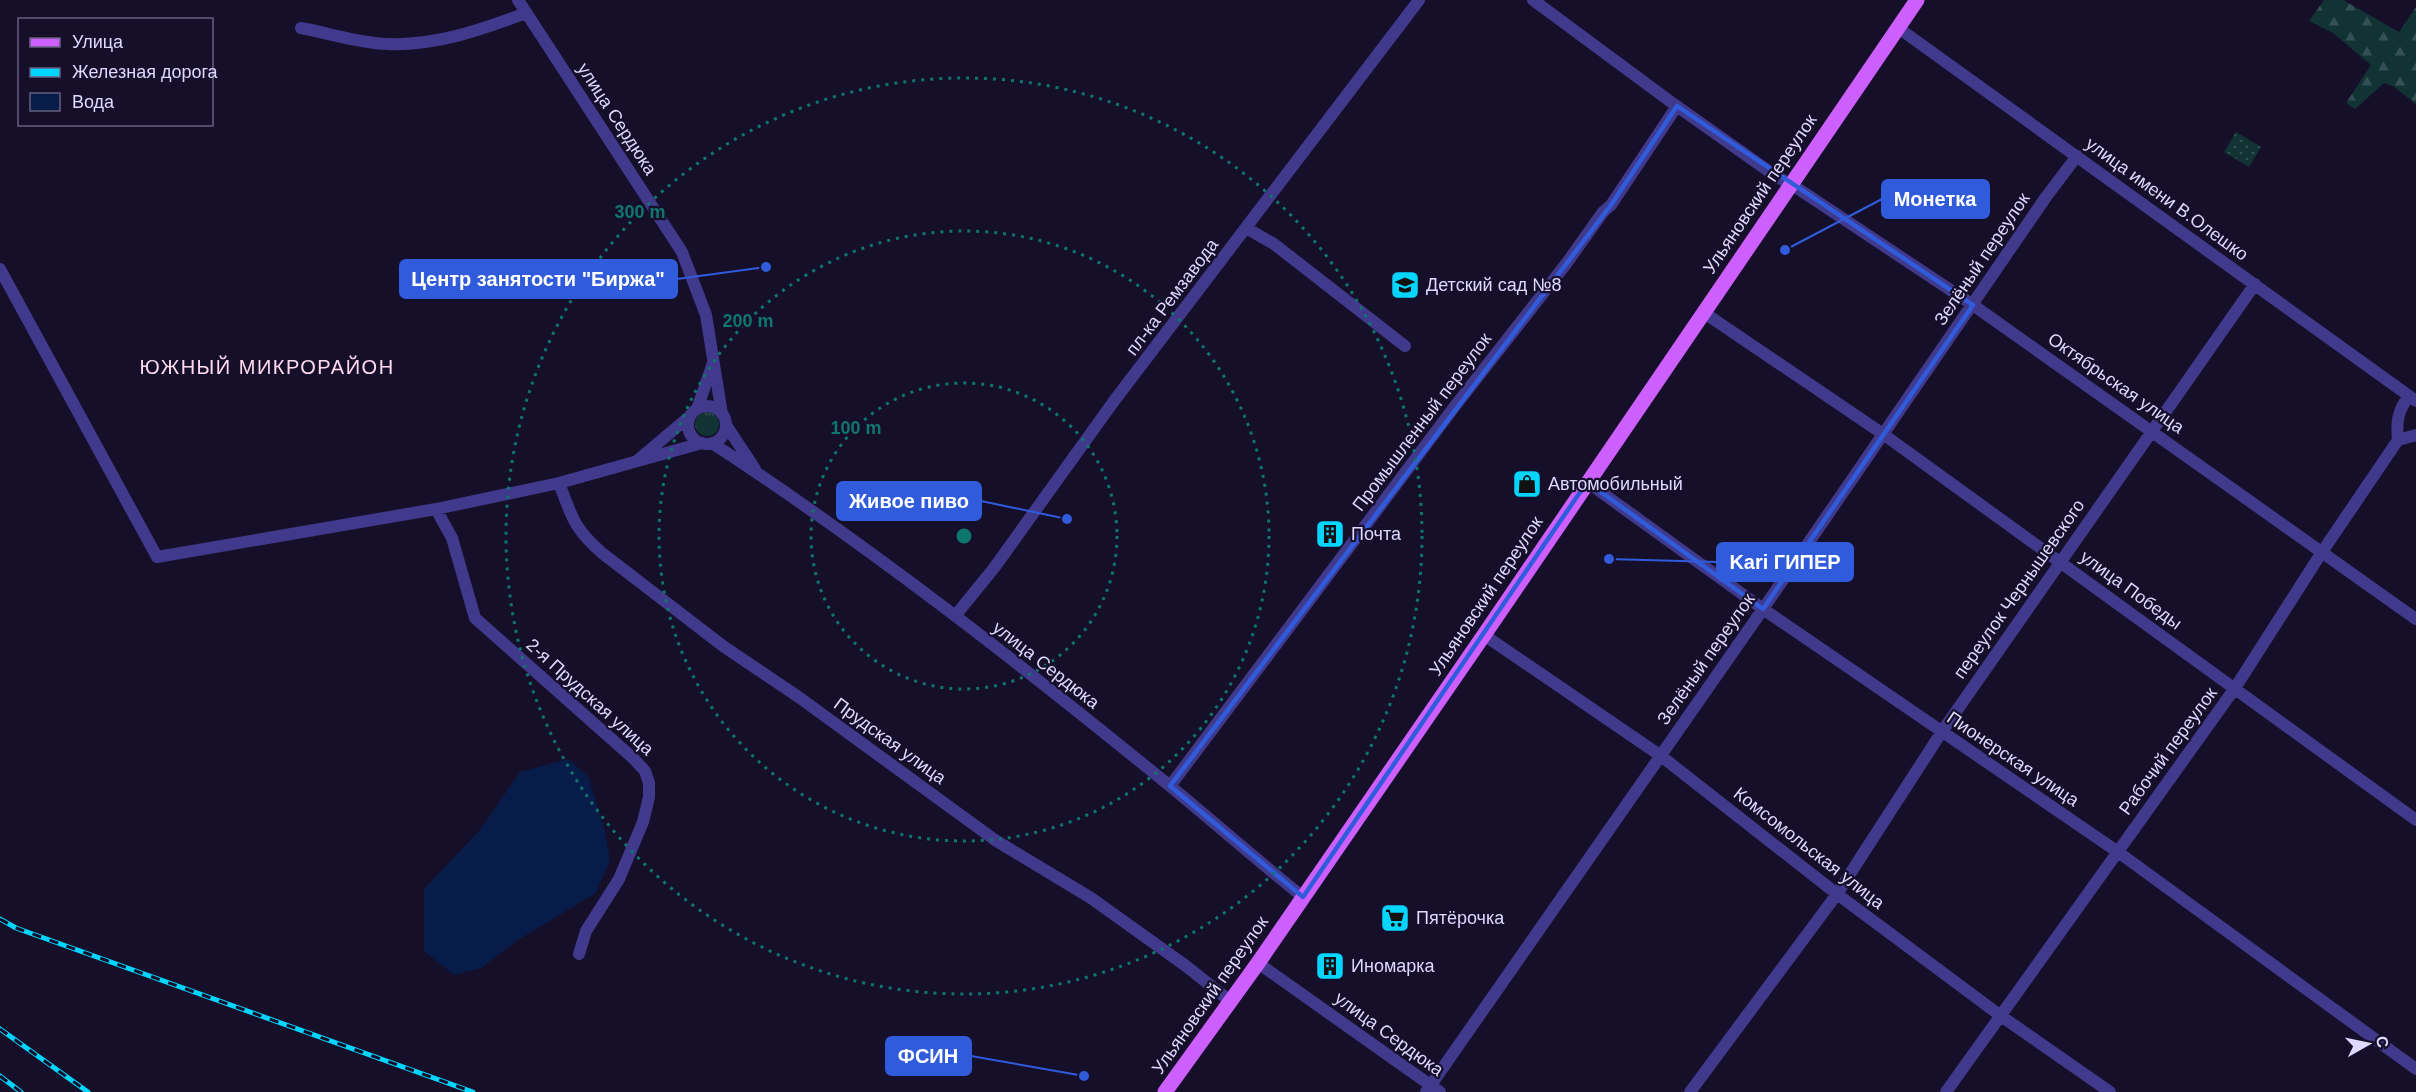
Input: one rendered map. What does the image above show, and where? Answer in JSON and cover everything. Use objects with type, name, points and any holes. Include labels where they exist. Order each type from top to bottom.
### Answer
[{"type":"main road","name":"Ульяновский переулок","points":[[1165,1092],[1258,963],[1484,635],[1917,0]]},
{"type":"street","name":"улица Сердюка","points":[[518,0],[682,252],[706,315],[724,419]]},
{"type":"street","name":"пл-ка Ремзавода","points":[[955,616],[1000,560],[1114,401],[1326,119],[1419,0]]},
{"type":"street","name":"Октябрьская улица","points":[[1533,0],[1778,177],[1972,305],[2152,430],[2416,619]]},
{"type":"street","points":[[301,28],[386,44],[428,42],[463,35],[526,13]]},
{"type":"street","name":"улица имени В.Олешко","points":[[1897,27],[2413,398]]},
{"type":"street","name":"Промышленный переулок","points":[[1170,786],[1455,406],[1566,264],[1603,212],[1611,205],[1677,106]]},
{"type":"street","name":"Зелёный переулок","points":[[1432,1090],[2077,156]]},
{"type":"street","points":[[1246,228],[1274,244],[1405,346]]},
{"type":"street","points":[[0,269],[157,557],[436,509],[559,483],[707,443],[722,436],[724,419]]},
{"type":"street","name":"переулок Чернышевского","points":[[1690,1092],[1837,894],[1941,733],[2255,284]]},
{"type":"street","name":"улица Победы","points":[[1703,312],[1883,434],[2416,820]]},
{"type":"street","points":[[707,443],[689,433],[693,412],[714,362]]},
{"type":"street","points":[[2413,398],[2402,405],[2396,422],[2398,440],[2416,435]]},
{"type":"street","points":[[634,463],[693,412],[708,406],[724,419],[758,473]]},
{"type":"street","name":"Рабочий переулок","points":[[1946,1092],[2235,688],[2322,552],[2398,440]]},
{"type":"street","name":"улица Сердюка","points":[[707,443],[758,473],[955,616],[1170,786],[1303,897]]},
{"type":"street","name":"Пионерская улица","points":[[1587,482],[1763,609],[2118,852],[2416,1069]]},
{"type":"street","name":"Прудская улица","points":[[559,483],[573,521],[584,537],[621,568],[723,646],[800,698],[995,840],[1092,898],[1230,1001]]},
{"type":"street","name":"2-я Прудская улица","points":[[436,509],[452,538],[475,618],[634,759],[645,771],[650,783],[643,822],[619,879],[586,931],[579,954]]},
{"type":"street","name":"Комсомольская улица","points":[[1484,635],[1661,756],[1837,894],[2001,1016],[2110,1092]]},
{"type":"street","name":"улица Сердюка","points":[[1258,963],[1432,1090]]},
{"type":"highlighted area","points":[[1677,106],[1973,305],[1763,609],[1587,482],[1303,897],[1170,786],[1611,205]]},
{"type":"green space","points":[[2324,0],[2343,0],[2399,32],[2416,7],[2416,104],[2393,86],[2384,83],[2355,109],[2346,103],[2371,65],[2333,33],[2309,21]]},
{"type":"green space","points":[[2236,132],[2261,147],[2249,167],[2224,152]]},
{"type":"green space","points":[[707,412],[712,413],[718,419],[718,429],[712,435],[707,436],[702,435],[696,429],[695,424],[696,419],[702,413]]},
{"type":"water","points":[[568,759],[588,776],[605,831],[610,860],[596,893],[518,940],[481,968],[454,975],[424,951],[424,889],[479,831],[520,772]]},
{"type":"railway","points":[[0,919],[16,928],[473,1092]]},
{"type":"railway","points":[[0,1029],[88,1092]]},
{"type":"railway","points":[[0,1076],[21,1092]]},
{"type":"place","name":"Монетка","points":[[1785,250]]},
{"type":"place","name":"Центр занятости \"Биржа\"","points":[[766,267]]},
{"type":"place","name":"Детский сад №8","points":[[1405,285]]},
{"type":"place","name":"Автомобильный","points":[[1527,484]]},
{"type":"place","name":"Живое пиво","points":[[1067,519]]},
{"type":"place","name":"Почта","points":[[1330,534]]},
{"type":"place","name":"Kari ГИПЕР","points":[[1609,559]]},
{"type":"place","name":"Пятёрочка","points":[[1395,918]]},
{"type":"place","name":"Иномарка","points":[[1330,966]]},
{"type":"place","name":"ФСИН","points":[[1084,1076]]},
{"type":"district","name":"ЮЖНЫЙ МИКРОРАЙОН","points":[[267,367]]}]
